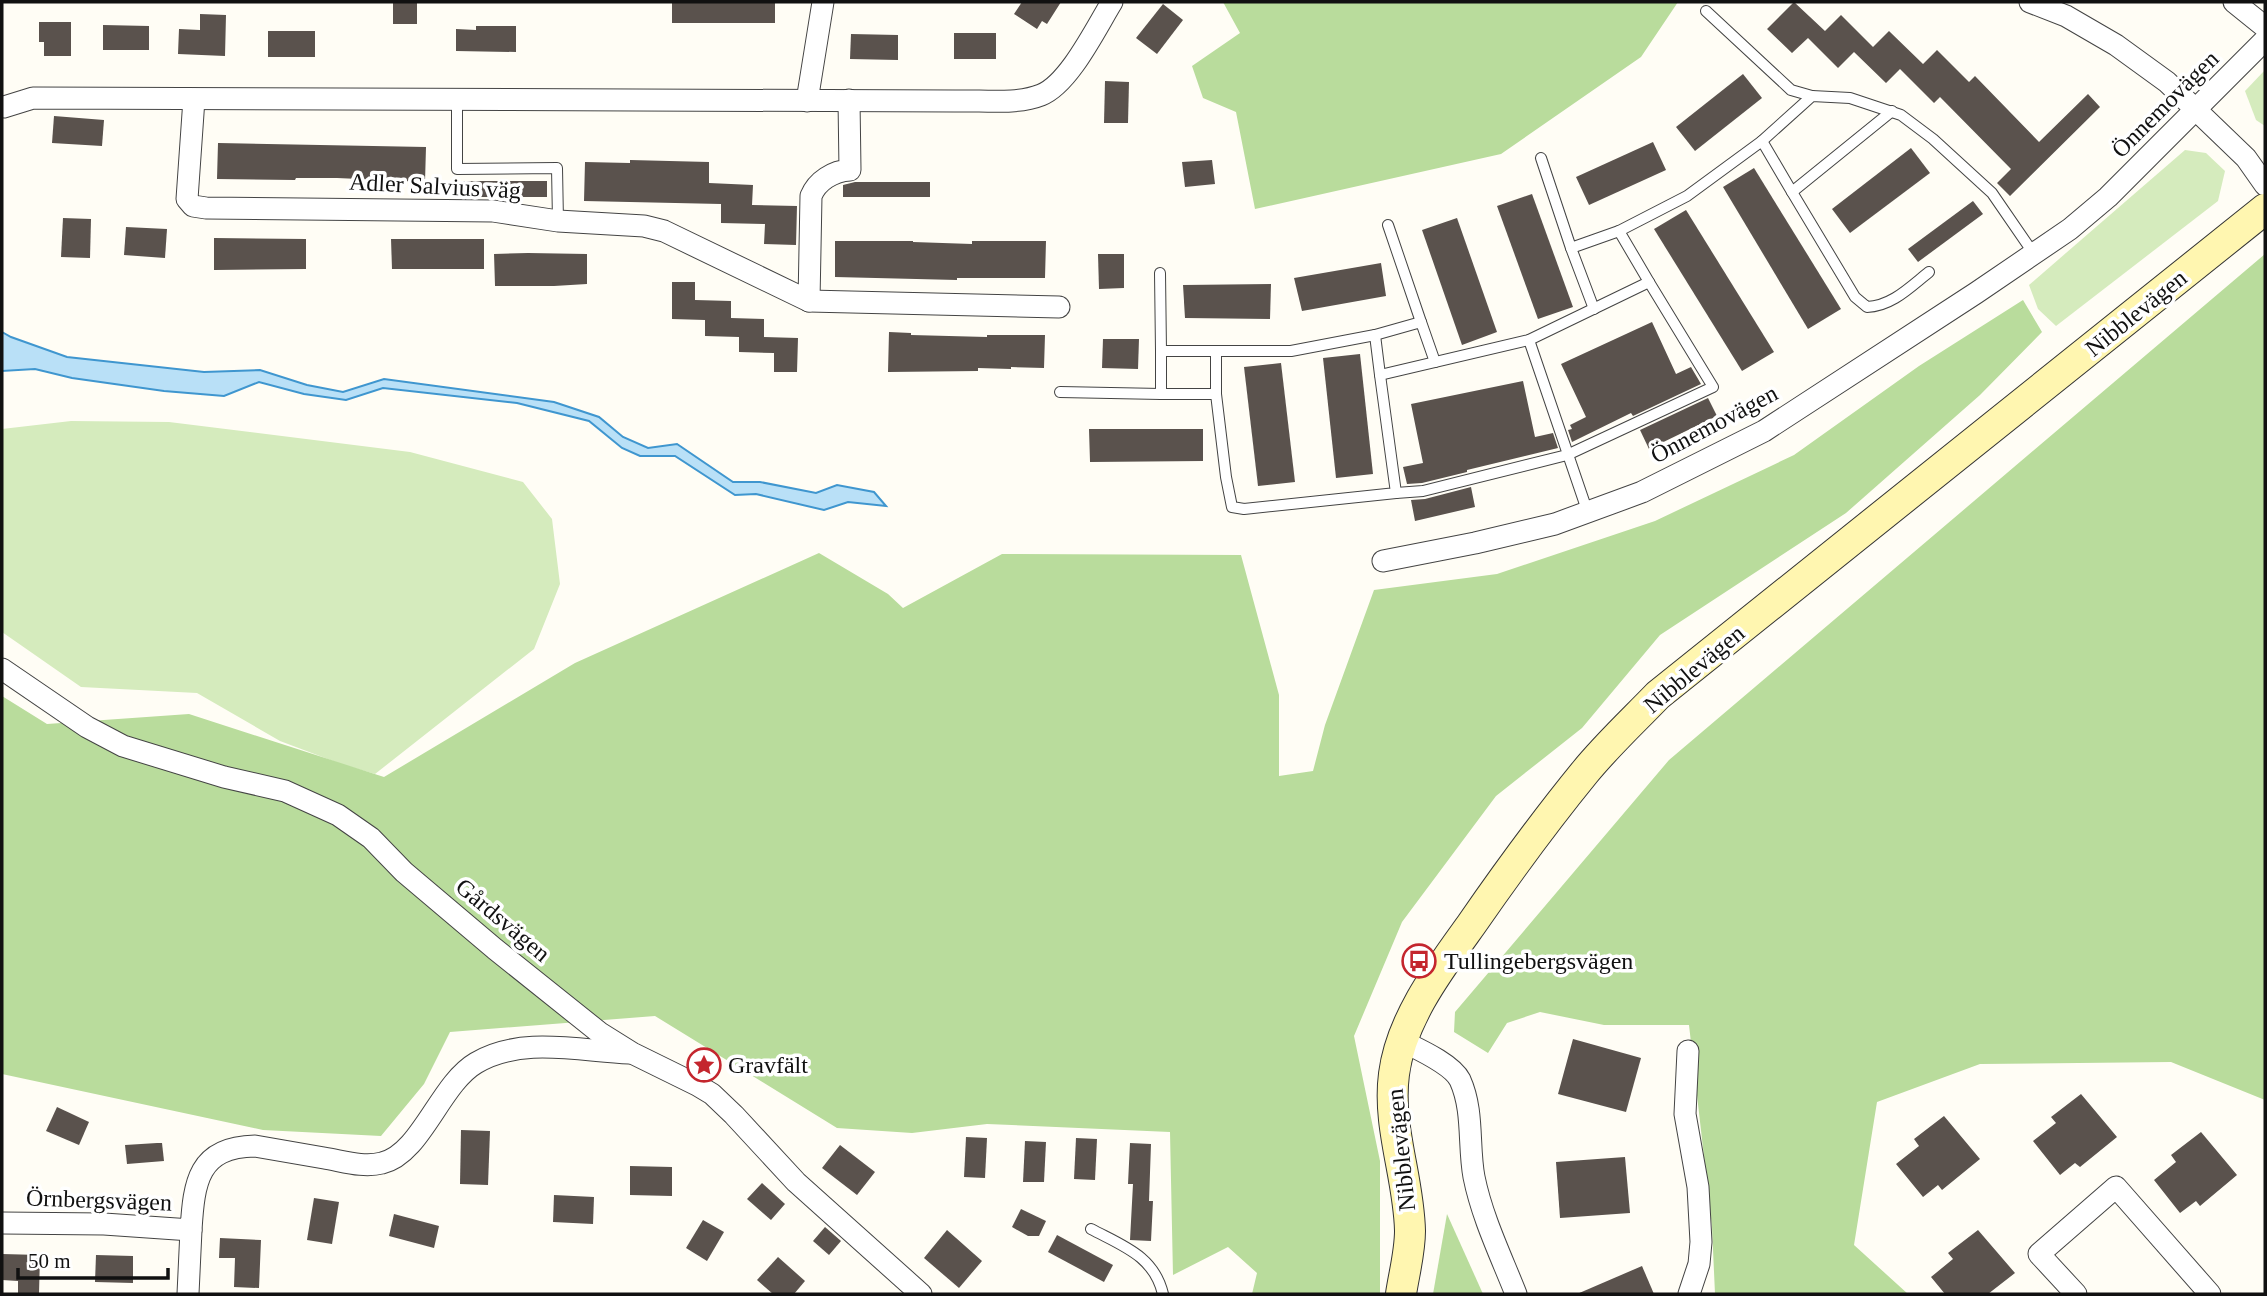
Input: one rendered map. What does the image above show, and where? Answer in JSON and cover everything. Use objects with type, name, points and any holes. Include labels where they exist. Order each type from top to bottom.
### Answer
[{"type":"street","points":[[807,101],[823,2]]},
{"type":"street","points":[[4,107],[33,98],[807,101],[1017,99],[1040,96],[1052,89],[1068,73],[1112,2]]},
{"type":"street","points":[[2030,2],[2066,16],[2116,45],[2167,82],[2246,158],[2265,185]]},
{"type":"street","points":[[2234,2],[2265,27]]},
{"type":"street","name":"Önnemovägen","points":[[1383,561],[1475,543],[1555,524],[1588,513],[1642,492],[1764,431],[2070,229],[2108,197],[2265,40]]},
{"type":"street","name":"Adler Salvius väg","points":[[194,99],[187,199],[192,206],[493,211],[558,221],[643,226],[664,231],[809,301],[1059,307]]},
{"type":"street","points":[[809,301],[811,195],[815,185],[830,175],[850,170],[849,100]]},
{"type":"street","name":"Nibblevägen","points":[[1401,1294],[1410,1233],[1404,1173],[1394,1130],[1392,1093],[1402,1041],[1425,991],[1514,864],[1586,770],[1658,695],[2265,209]]},
{"type":"street","name":"Gårdsvägen","points":[[2,669],[87,727],[123,746],[225,777],[285,791],[338,815],[371,838],[404,872],[600,1033],[632,1053],[712,1094],[796,1182],[921,1294]]},
{"type":"street","points":[[1402,1041],[1436,1059],[1459,1078],[1469,1116],[1474,1176],[1485,1215],[1516,1294]]},
{"type":"street","name":"Örnbergsvägen","points":[[2,1223],[104,1224],[191,1230],[197,1180],[204,1166],[225,1151],[240,1146],[255,1146],[366,1166],[385,1163],[397,1157],[413,1141],[449,1089],[477,1062],[501,1053],[535,1047],[632,1053]]},
{"type":"street","points":[[1688,1051],[1685,1114],[1698,1187],[1701,1242],[1699,1265],[1689,1294]]},
{"type":"street","points":[[2077,1294],[2039,1254],[2116,1187],[2210,1294]]},
{"type":"street","points":[[188,1294],[191,1230]]},
{"type":"lane","points":[[1706,11],[1791,90],[1812,96],[1850,98],[1901,115],[1933,139],[1992,193],[2034,254]]},
{"type":"lane","points":[[1571,248],[1619,231],[1687,196],[1762,141],[1812,96]]},
{"type":"lane","points":[[457,100],[457,169],[557,168],[558,221]]},
{"type":"lane","points":[[1792,192],[1892,111]]},
{"type":"lane","points":[[1762,141],[1855,297],[1867,307],[1891,302],[1930,272]]},
{"type":"lane","points":[[1541,158],[1594,309]]},
{"type":"lane","points":[[1388,225],[1435,362]]},
{"type":"lane","points":[[1216,353],[1216,394],[1232,507],[1244,509],[1423,491],[1567,455],[1713,387],[1619,231]]},
{"type":"lane","points":[[1160,273],[1161,394]]},
{"type":"lane","points":[[1380,374],[1530,340],[1649,282]]},
{"type":"lane","points":[[1161,351],[1291,351],[1375,335],[1421,322]]},
{"type":"lane","points":[[1375,335],[1396,493]]},
{"type":"lane","points":[[1530,340],[1588,513]]},
{"type":"lane","points":[[1060,392],[1216,394]]},
{"type":"lane","points":[[1091,1229],[1141,1256],[1160,1281],[1163,1294]]},
{"type":"green space","points":[[1223,2],[1678,2],[1641,57],[1501,154],[1255,209],[1236,112],[1203,98],[1192,66],[1240,33]]},
{"type":"green space","points":[[2265,70],[2265,126],[2256,120],[2245,91]]},
{"type":"green space","points":[[2185,150],[2206,153],[2225,171],[2218,201],[2056,326],[2038,309],[2029,285]]},
{"type":"green space","points":[[2265,254],[2265,1100],[2171,1062],[1980,1064],[1877,1102],[1854,1245],[1908,1294],[1715,1294],[1712,1227],[1689,1025],[1604,1025],[1540,1012],[1507,1023],[1488,1053],[1454,1032],[1455,1012],[1669,760]]},
{"type":"green space","points":[[2023,300],[2042,332],[1980,395],[1846,513],[1660,635],[1582,728],[1496,796],[1402,922],[1354,1036],[1380,1161],[1380,1294],[1252,1294],[1257,1273],[1228,1247],[1173,1275],[1170,1132],[987,1124],[912,1133],[837,1128],[655,1016],[450,1032],[424,1084],[381,1136],[263,1130],[2,1074],[2,696],[47,724],[189,714],[384,777],[575,663],[819,553],[888,594],[903,608],[1002,554],[1241,555],[1279,695],[1279,776],[1313,771],[1325,725],[1374,590],[1497,574],[1655,521],[1794,455],[1919,366]]},
{"type":"green space","points":[[71,421],[169,422],[410,452],[523,482],[552,519],[560,584],[534,649],[375,774],[280,741],[197,693],[81,687],[2,632],[2,429]]},
{"type":"green space","points":[[1447,1214],[1483,1294],[1433,1294]]},
{"type":"water","points":[[2,332],[67,357],[204,372],[260,370],[307,385],[343,392],[384,379],[554,402],[599,417],[623,437],[648,448],[677,444],[733,482],[760,482],[816,493],[837,485],[874,492],[886,506],[848,502],[824,510],[756,494],[735,495],[675,456],[640,456],[622,448],[589,421],[517,403],[383,388],[346,400],[304,394],[259,382],[224,396],[72,378],[35,369],[2,371]]},
{"type":"building","points":[[393,2],[417,2],[417,24],[393,24]]},
{"type":"building","points":[[672,2],[775,2],[775,23],[672,23]]},
{"type":"building","points":[[1022,2],[1061,2],[1047,24],[1042,21],[1037,29],[1014,14]]},
{"type":"building","points":[[1794,2],[1825,31],[1841,15],[1873,47],[1889,31],[1923,64],[1937,50],[1969,82],[1975,76],[2039,142],[2088,94],[2100,107],[2010,196],[1997,183],[2011,169],[1940,97],[1934,103],[1900,69],[1886,83],[1854,52],[1838,68],[1808,38],[1792,53],[1767,29]]},
{"type":"building","points":[[1163,4],[1183,20],[1157,54],[1136,38]]},
{"type":"building","points":[[200,14],[226,15],[225,56],[178,54],[179,29],[200,30]]},
{"type":"building","points":[[39,22],[71,22],[71,56],[44,56],[44,42],[39,42]]},
{"type":"building","points":[[103,25],[149,26],[149,50],[103,50]]},
{"type":"building","points":[[476,26],[516,26],[516,52],[456,51],[456,29],[476,30]]},
{"type":"building","points":[[268,31],[315,31],[315,57],[268,57]]},
{"type":"building","points":[[954,33],[996,33],[996,59],[954,59]]},
{"type":"building","points":[[851,34],[898,35],[898,60],[850,59]]},
{"type":"building","points":[[1743,74],[1762,98],[1695,151],[1676,127]]},
{"type":"building","points":[[1105,81],[1129,82],[1128,123],[1104,123]]},
{"type":"building","points":[[54,116],[104,120],[102,146],[52,143]]},
{"type":"building","points":[[1653,142],[1666,170],[1589,205],[1576,177]]},
{"type":"building","points":[[218,143],[426,147],[425,182],[337,178],[217,179]]},
{"type":"building","points":[[1911,148],[1930,173],[1850,233],[1832,209]]},
{"type":"building","points":[[630,160],[709,162],[709,183],[753,185],[752,205],[797,206],[796,245],[764,244],[765,224],[721,223],[721,204],[584,201],[585,162],[630,163]]},
{"type":"building","points":[[1212,160],[1215,184],[1185,187],[1182,162]]},
{"type":"building","points":[[1754,168],[1841,309],[1808,329],[1723,187]]},
{"type":"building","points":[[456,181],[547,181],[547,197],[456,197]]},
{"type":"building","points":[[855,182],[930,182],[930,197],[843,197],[843,185]]},
{"type":"building","points":[[1532,194],[1573,307],[1538,319],[1497,206]]},
{"type":"building","points":[[1973,201],[1983,214],[1918,262],[1908,249]]},
{"type":"building","points":[[1686,210],[1774,352],[1742,371],[1654,229]]},
{"type":"building","points":[[63,218],[91,219],[90,258],[61,257]]},
{"type":"building","points":[[1457,218],[1497,332],[1462,345],[1422,230]]},
{"type":"building","points":[[126,227],[167,229],[165,258],[124,255]]},
{"type":"building","points":[[214,238],[306,239],[306,269],[214,270]]},
{"type":"building","points":[[391,239],[484,239],[484,269],[392,269]]},
{"type":"building","points":[[835,241],[972,244],[972,241],[1046,241],[1045,278],[957,280],[835,277]]},
{"type":"building","points":[[494,254],[587,254],[587,284],[495,286]]},
{"type":"building","points":[[1098,254],[1124,254],[1124,288],[1099,289]]},
{"type":"building","points":[[1381,263],[1386,296],[1302,311],[1294,278]]},
{"type":"building","points":[[672,282],[695,282],[695,300],[731,301],[731,318],[764,319],[764,337],[798,338],[797,372],[774,372],[774,353],[739,352],[739,337],[705,336],[705,320],[672,319]]},
{"type":"building","points":[[1271,284],[1270,319],[1185,318],[1183,285]]},
{"type":"building","points":[[1652,322],[1676,374],[1691,367],[1701,384],[1633,416],[1631,413],[1572,442],[1568,430],[1572,429],[1570,425],[1586,417],[1561,364]]},
{"type":"building","points":[[889,332],[987,337],[1045,335],[1044,368],[888,372]]},
{"type":"building","points":[[1103,339],[1139,339],[1138,369],[1102,368]]},
{"type":"building","points":[[1360,354],[1373,474],[1336,478],[1323,358]]},
{"type":"building","points":[[1281,363],[1295,482],[1258,486],[1244,367]]},
{"type":"building","points":[[1523,381],[1535,437],[1553,433],[1558,448],[1422,483],[1407,484],[1403,467],[1423,463],[1411,404]]},
{"type":"building","points":[[1708,398],[1717,416],[1649,449],[1640,430]]},
{"type":"building","points":[[1089,429],[1203,429],[1203,461],[1090,462]]},
{"type":"building","points":[[1471,487],[1475,507],[1415,521],[1411,500]]},
{"type":"building","points":[[1573,1039],[1641,1058],[1626,1112],[1558,1094]]},
{"type":"building","points":[[2081,1094],[2117,1137],[2080,1167],[2075,1163],[2060,1175],[2033,1141],[2056,1123],[2051,1117]]},
{"type":"building","points":[[57,1107],[89,1122],[79,1145],[46,1131]]},
{"type":"building","points":[[1944,1116],[1980,1159],[1942,1190],[1938,1185],[1923,1197],[1896,1164],[1919,1146],[1914,1139]]},
{"type":"building","points":[[461,1130],[490,1131],[488,1185],[460,1184]]},
{"type":"building","points":[[2201,1132],[2237,1175],[2200,1206],[2196,1201],[2180,1213],[2154,1180],[2176,1162],[2171,1155]]},
{"type":"building","points":[[966,1137],[987,1138],[985,1178],[964,1177]]},
{"type":"building","points":[[1076,1138],[1097,1139],[1095,1180],[1074,1179]]},
{"type":"building","points":[[1025,1141],[1046,1142],[1044,1182],[1023,1182]]},
{"type":"building","points":[[162,1143],[164,1161],[127,1164],[125,1145]]},
{"type":"building","points":[[1130,1143],[1151,1144],[1151,1241],[1130,1240],[1133,1184],[1128,1184]]},
{"type":"building","points":[[840,1145],[875,1172],[857,1195],[822,1168]]},
{"type":"building","points":[[1625,1157],[1630,1213],[1560,1218],[1556,1162]]},
{"type":"building","points":[[630,1166],[672,1167],[672,1196],[630,1195]]},
{"type":"building","points":[[762,1183],[785,1204],[771,1220],[747,1199]]},
{"type":"building","points":[[554,1195],[594,1197],[593,1224],[553,1222]]},
{"type":"building","points":[[314,1198],[339,1202],[332,1244],[307,1240]]},
{"type":"building","points":[[1021,1209],[1046,1221],[1039,1236],[1028,1236],[1012,1227]]},
{"type":"building","points":[[394,1214],[439,1226],[434,1248],[389,1236]]},
{"type":"building","points":[[703,1220],[724,1232],[707,1261],[686,1248]]},
{"type":"building","points":[[825,1227],[841,1241],[829,1255],[813,1241]]},
{"type":"building","points":[[947,1230],[982,1261],[959,1288],[924,1258]]},
{"type":"building","points":[[1978,1230],[2015,1273],[1988,1294],[1945,1294],[1931,1277],[1953,1259],[1948,1253]]},
{"type":"building","points":[[1057,1235],[1113,1265],[1104,1282],[1048,1252]]},
{"type":"building","points":[[220,1238],[261,1240],[259,1288],[234,1287],[235,1258],[219,1258]]},
{"type":"building","points":[[2,1254],[40,1255],[39,1294],[18,1294],[18,1281],[2,1280]]},
{"type":"building","points":[[96,1255],[133,1256],[133,1283],[95,1282]]},
{"type":"building","points":[[778,1257],[805,1281],[794,1294],[773,1294],[757,1280]]},
{"type":"building","points":[[1642,1266],[1654,1294],[1577,1294]]},
{"type":"place","name":"Tullingebergsvägen","points":[[1419,961]]},
{"type":"place","name":"Gravfält","points":[[704,1065]]}]
